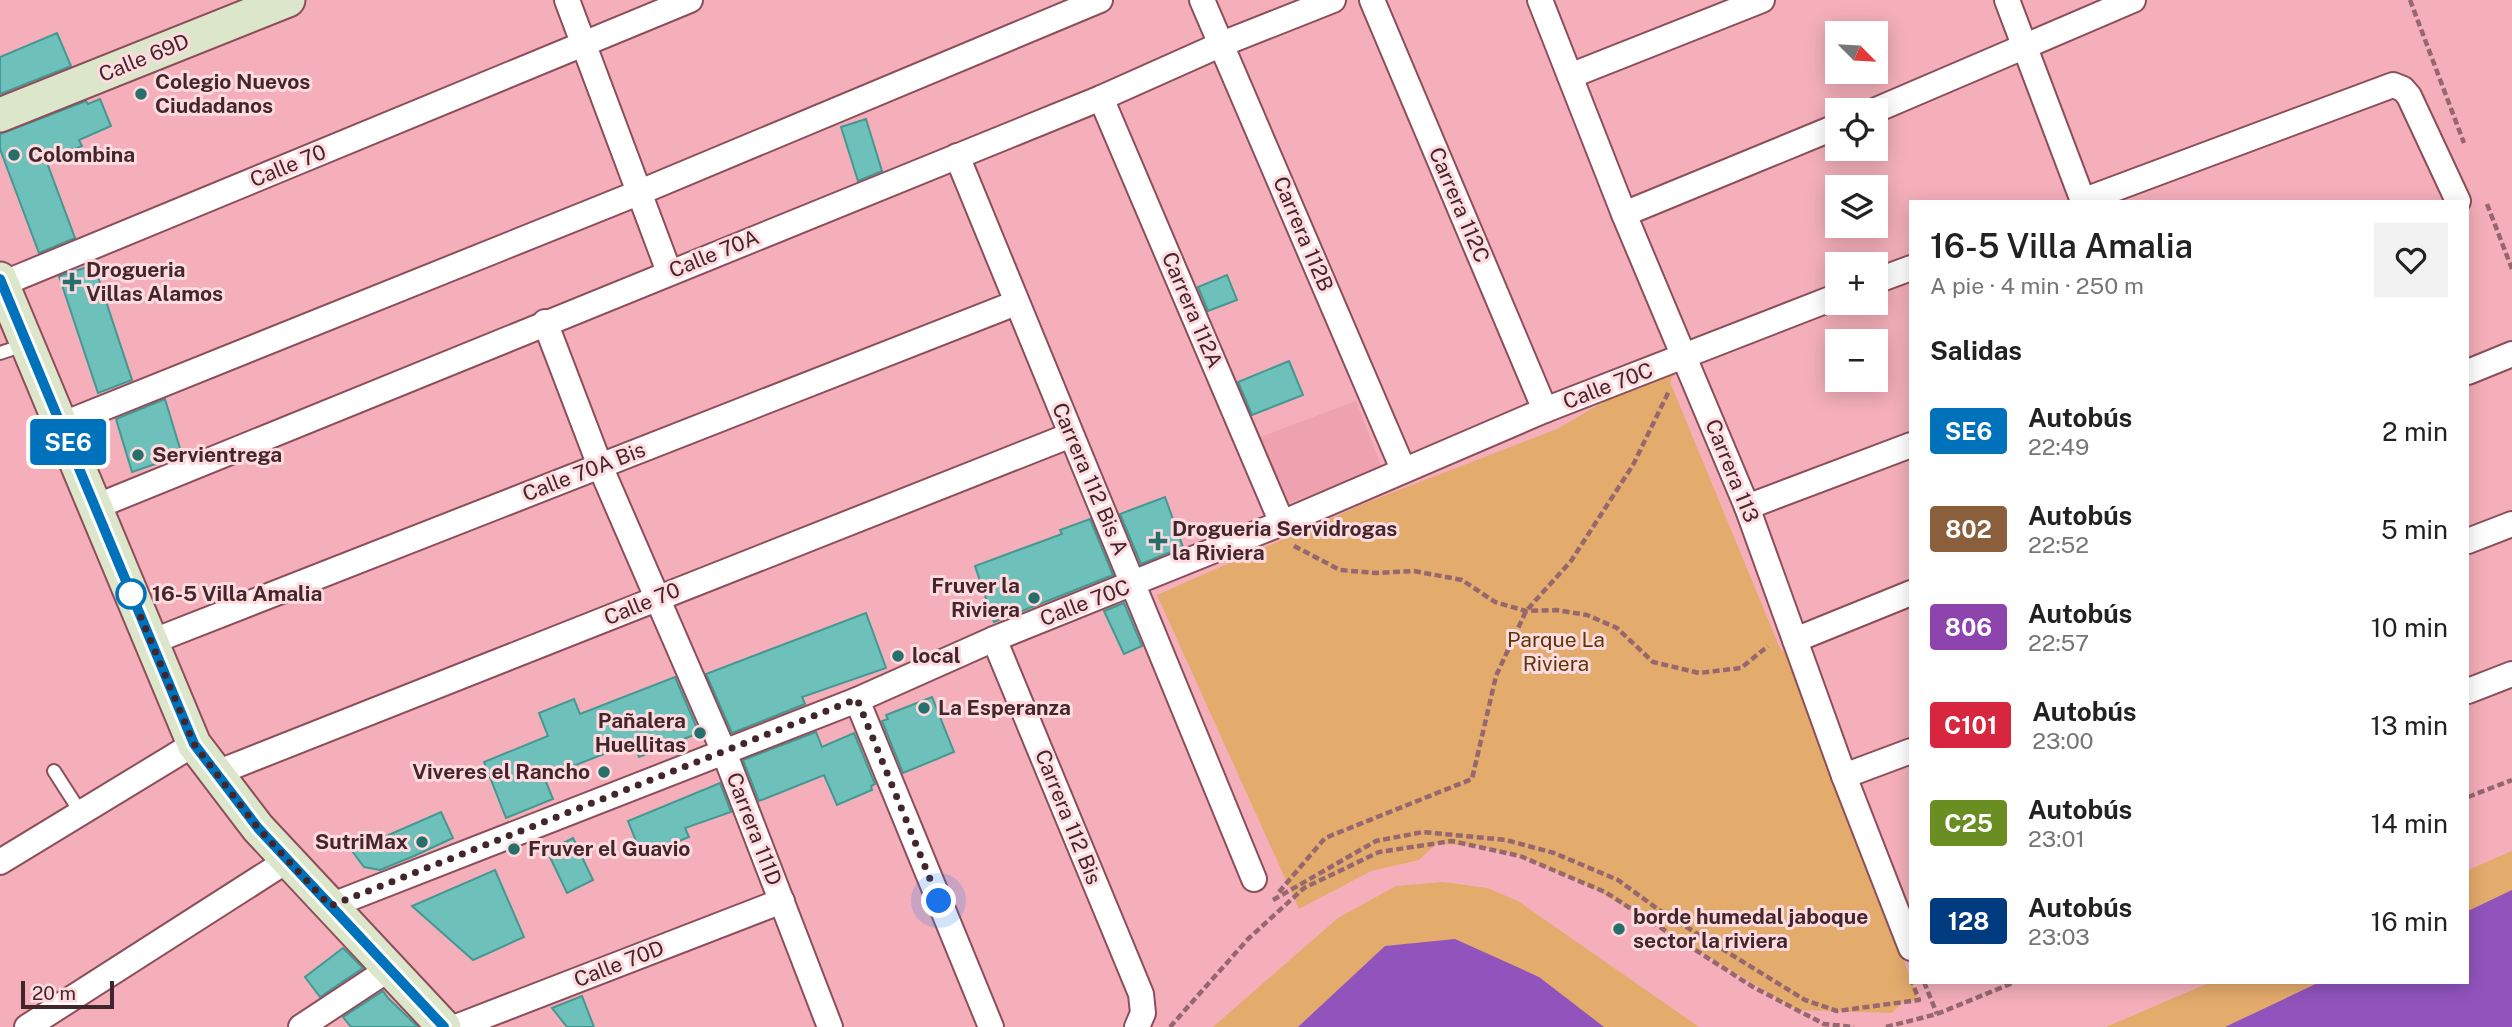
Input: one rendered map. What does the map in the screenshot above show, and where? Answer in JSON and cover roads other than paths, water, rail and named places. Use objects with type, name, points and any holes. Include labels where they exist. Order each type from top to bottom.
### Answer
[{"type":"main road","name":"Calle 69D","points":[[0,116],[288,0]]},
{"type":"main road","points":[[1,282],[13,348],[61,425],[194,744],[214,774],[288,860],[444,1027]]},
{"type":"street","points":[[567,0],[669,272]]},
{"type":"street","name":"Calle 70","points":[[1,282],[690,0]]},
{"type":"street","points":[[61,425],[638,192],[1100,0]]},
{"type":"street","name":"Carrera 112B","points":[[1202,0],[1403,469]]},
{"type":"street","name":"Calle 70A","points":[[95,507],[1101,98],[1223,44],[1333,0]]},
{"type":"street","name":"Carrera 112C","points":[[1372,0],[1545,410]]},
{"type":"street","name":"Carrera 113","points":[[1540,0],[1624,214],[1747,507],[1844,776],[1905,913],[1909,936]]},
{"type":"street","points":[[1570,76],[1762,0]]},
{"type":"street","points":[[2007,0],[2082,200]]},
{"type":"street","points":[[1888,105],[2133,0]]},
{"type":"street","points":[[2085,200],[2393,85],[2403,89],[2409,96],[2458,200]]},
{"type":"street","name":"Carrera 112A","points":[[1101,98],[1275,526]]},
{"type":"street","points":[[1624,214],[1825,131]]},
{"type":"street","name":"Carrera 112 Bis A","points":[[957,156],[1071,435],[1261,883]]},
{"type":"street","points":[[1888,277],[1909,269]]},
{"type":"street","name":"Calle 70C","points":[[330,906],[857,699],[994,639],[1275,526],[1545,410],[1825,301]]},
{"type":"street","name":"Calle 70A Bis","points":[[151,642],[1016,303]]},
{"type":"street","name":"Carrera 111D","points":[[545,322],[600,466],[724,752],[830,1027]]},
{"type":"street","points":[[2469,372],[2512,354]]},
{"type":"street","name":"Calle 70","points":[[214,774],[1071,435]]},
{"type":"street","points":[[1747,507],[1909,445]]},
{"type":"street","points":[[2469,541],[2512,524]]},
{"type":"street","points":[[1793,634],[1909,594]]},
{"type":"street","name":"Carrera 112 Bis","points":[[994,639],[1141,994],[1143,1013],[1137,1027]]},
{"type":"street","points":[[2469,691],[2512,674]]},
{"type":"street","points":[[857,699],[990,1027]]},
{"type":"street","points":[[0,862],[194,744]]},
{"type":"street","points":[[1844,776],[1909,752]]},
{"type":"street","points":[[27,1027],[288,860]]},
{"type":"street","name":"Calle 70D","points":[[456,1027],[782,901]]},
{"type":"street","points":[[301,1027],[389,969]]},
{"type":"lane","points":[[54,771],[81,813]]},
{"type":"place","name":"Colegio Nuevos Ciudadanos","points":[[141,94]]},
{"type":"place","name":"Colombina","points":[[14,155]]},
{"type":"place","name":"Drogueria Villas Alamos","points":[[72,282]]},
{"type":"place","name":"Servientrega","points":[[138,455]]},
{"type":"place","name":"Drogueria Servidrogas la Riviera","points":[[1158,541]]},
{"type":"place","name":"16-5 Villa Amalia","points":[[131,594]]},
{"type":"place","name":"Fruver la Riviera","points":[[1034,598]]},
{"type":"place","name":"local","points":[[898,656]]},
{"type":"place","name":"La Esperanza","points":[[924,708]]},
{"type":"place","name":"Pañalera Huellitas","points":[[700,733]]},
{"type":"place","name":"Viveres el Rancho","points":[[604,772]]},
{"type":"place","name":"SutriMax","points":[[422,842]]},
{"type":"place","name":"Fruver el Guavio","points":[[514,849]]},
{"type":"place","name":"borde humedal jaboque sector la riviera","points":[[1619,929]]},
{"type":"park label","name":"Parque La Riviera","points":[[1556,652]]}]
